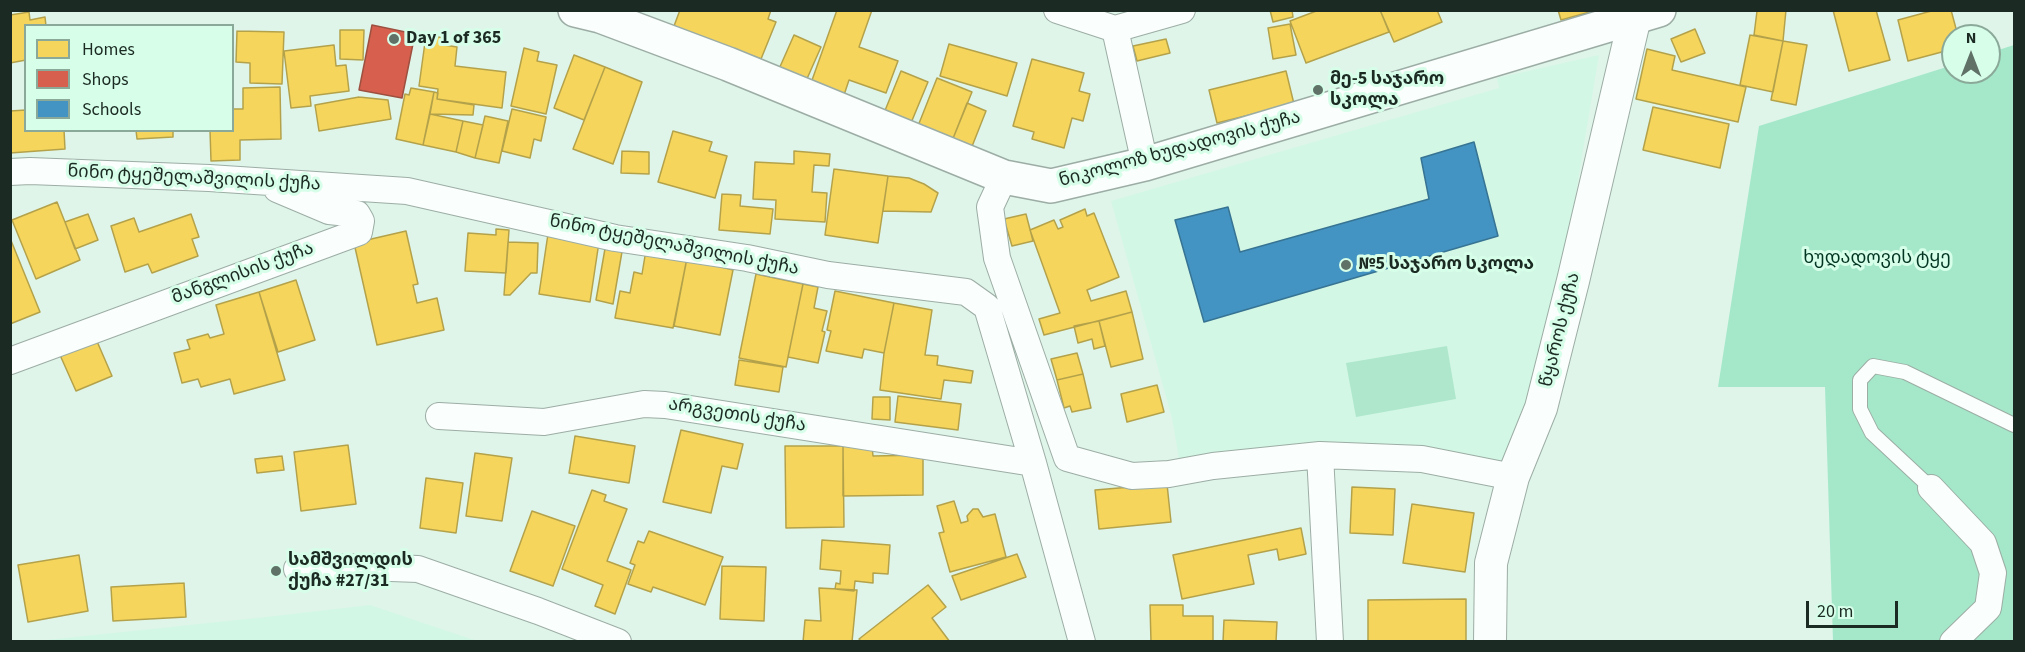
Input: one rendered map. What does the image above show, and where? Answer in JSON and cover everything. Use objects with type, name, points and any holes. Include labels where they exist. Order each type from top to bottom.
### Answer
[{"type":"main road","name":"ნიკოლოზ ხუდადოვის ქუჩა","points":[[574,10],[600,16],[728,64],[1004,177],[1051,186],[1145,164],[1647,14]]},
{"type":"street","points":[[1057,10],[1108,21],[1182,10]]},
{"type":"street","name":"წყაროს ქუჩა","points":[[1490,642],[1491,563],[1513,477],[1541,408],[1573,281],[1647,14]]},
{"type":"street","points":[[1108,21],[1145,164]]},
{"type":"street","name":"ნინო ტყეშელაშვილის ქუჩა","points":[[10,172],[30,171],[407,191],[826,282],[966,292],[987,307],[1082,642]]},
{"type":"street","points":[[1004,177],[990,207],[997,258],[1067,458],[1132,476],[1169,474],[1269,459],[1320,455],[1422,459],[1513,477]]},
{"type":"street","name":"მანგლისის ქუჩა","points":[[10,361],[359,232],[362,221],[357,214],[329,210],[258,182]]},
{"type":"street","name":"არგვეთის ქუჩა","points":[[439,416],[544,422],[644,404],[665,405],[1033,463]]},
{"type":"street","points":[[1320,455],[1330,642]]},
{"type":"street","points":[[1931,488],[1983,543],[1993,573],[1988,608],[1953,642]]},
{"type":"street","points":[[297,569],[364,567],[418,569],[618,642]]},
{"type":"lane","points":[[1931,488],[1872,433],[1860,409],[1860,380],[1873,366],[1905,372],[2014,425]]},
{"type":"shaded area","name":"№5 საჯარო სკოლა","points":[[1599,55],[1553,329],[1509,464],[1319,442],[1180,465],[1172,418],[1111,201],[1499,88],[1497,78]]},
{"type":"shaded area","points":[[1447,346],[1456,399],[1356,417],[1346,363]]},
{"type":"shaded area","points":[[370,605],[477,641],[37,641],[275,616]]},
{"type":"green space","name":"ხუდადოვის ტყე","points":[[2014,45],[2014,641],[1833,641],[1825,387],[1718,387],[1759,126],[1941,69],[1941,84],[2001,84],[2001,49]]},
{"type":"building: Homes","points":[[680,10],[771,10],[768,19],[776,22],[761,59],[674,26]]},
{"type":"building: Homes","points":[[837,10],[872,10],[859,47],[898,61],[886,93],[849,80],[844,95],[811,83]]},
{"type":"building: Homes","points":[[1270,10],[1292,10],[1293,17],[1273,22]]},
{"type":"building: Homes","points":[[1319,10],[1380,10],[1389,32],[1306,63],[1290,21]]},
{"type":"building: Homes","points":[[1380,10],[1437,10],[1442,22],[1394,42]]},
{"type":"building: Homes","points":[[1558,10],[1597,10],[1561,20]]},
{"type":"building: Homes","points":[[1786,10],[1783,41],[1754,35],[1757,11]]},
{"type":"building: Homes","points":[[1833,10],[1876,10],[1890,60],[1849,71]]},
{"type":"building: Homes","points":[[1935,10],[1951,10],[1955,24],[1941,24],[1941,52],[1908,61],[1898,20]]},
{"type":"building: Homes","points":[[29,12],[30,20],[45,17],[46,24],[24,24],[24,60],[10,63],[10,15]]},
{"type":"building: Homes","points":[[1290,24],[1296,55],[1273,59],[1268,28]]},
{"type":"building: Homes","points":[[1695,29],[1705,53],[1681,62],[1671,39]]},
{"type":"building: Homes","points":[[340,30],[364,30],[363,60],[340,59]]},
{"type":"building: Homes","points":[[237,31],[284,32],[282,84],[250,83],[250,63],[236,62]]},
{"type":"building: Homes","points":[[426,35],[445,38],[444,45],[457,47],[455,66],[506,72],[502,108],[437,99],[438,89],[419,86]]},
{"type":"building: Homes","points":[[794,35],[821,47],[806,81],[779,69]]},
{"type":"building: Homes","points":[[1750,35],[1783,41],[1773,92],[1740,85]]},
{"type":"building: Homes","points":[[1166,39],[1170,53],[1137,61],[1133,46]]},
{"type":"building: Homes","points":[[1783,41],[1807,45],[1796,105],[1771,100]]},
{"type":"building: Homes","points":[[949,44],[1017,63],[1007,96],[940,76]]},
{"type":"building: Homes","points":[[334,45],[336,66],[346,65],[349,91],[310,96],[311,106],[291,108],[284,51]]},
{"type":"building: Homes","points":[[524,48],[539,52],[537,61],[557,65],[546,114],[511,106]]},
{"type":"building: Homes","points":[[1647,49],[1675,56],[1672,70],[1746,87],[1738,122],[1636,99]]},
{"type":"building: Homes","points":[[574,55],[605,67],[584,120],[554,108]]},
{"type":"building: Homes","points":[[1032,59],[1084,73],[1079,91],[1090,94],[1083,121],[1072,118],[1064,148],[1032,139],[1034,132],[1013,126]]},
{"type":"building: Homes","points":[[605,67],[642,82],[613,164],[573,149]]},
{"type":"building: Homes","points":[[901,71],[928,82],[911,123],[884,113]]},
{"type":"building: Homes","points":[[1286,71],[1294,104],[1217,123],[1209,90]]},
{"type":"building: Homes","points":[[937,78],[972,92],[952,141],[916,131]]},
{"type":"building: Homes","points":[[280,87],[281,139],[240,140],[240,160],[211,161],[210,132],[234,132],[234,109],[243,109],[243,88]]},
{"type":"building: Homes","points":[[411,88],[434,92],[423,145],[396,139],[405,94],[409,95]]},
{"type":"building: Homes","points":[[434,92],[438,93],[437,99],[474,105],[473,115],[430,114]]},
{"type":"building: Homes","points":[[359,97],[388,100],[391,119],[319,131],[315,105]]},
{"type":"building: Homes","points":[[967,103],[986,111],[971,149],[952,141]]},
{"type":"building: Homes","points":[[1653,107],[1729,124],[1720,168],[1643,150]]},
{"type":"building: Homes","points":[[512,109],[546,117],[541,141],[534,139],[530,158],[502,151]]},
{"type":"building: Homes","points":[[24,110],[24,132],[64,132],[65,149],[10,153],[10,111]]},
{"type":"building: Homes","points":[[430,114],[463,121],[456,152],[423,145]]},
{"type":"building: Homes","points":[[485,116],[508,121],[499,163],[475,158]]},
{"type":"building: Homes","points":[[463,121],[483,125],[475,158],[456,152]]},
{"type":"building: Homes","points":[[673,131],[712,142],[709,151],[727,156],[715,198],[658,182]]},
{"type":"building: Homes","points":[[136,132],[173,132],[173,137],[137,139]]},
{"type":"building: Homes","points":[[622,151],[649,152],[649,174],[621,173]]},
{"type":"building: Homes","points":[[794,151],[830,154],[829,166],[814,165],[812,192],[827,193],[825,222],[775,219],[776,200],[753,199],[755,162],[794,164]]},
{"type":"building: Homes","points":[[834,169],[888,176],[878,243],[825,235]]},
{"type":"building: Homes","points":[[888,176],[909,178],[938,193],[931,212],[883,211]]},
{"type":"building: Homes","points":[[722,194],[741,195],[740,206],[773,209],[770,234],[719,230]]},
{"type":"building: Homes","points":[[57,202],[80,260],[36,279],[12,220]]},
{"type":"building: Homes","points":[[1085,209],[1087,216],[1094,213],[1119,277],[1087,290],[1091,301],[1126,291],[1132,312],[1044,335],[1039,319],[1060,313],[1030,230],[1054,220],[1058,229],[1063,227],[1060,220]]},
{"type":"building: Homes","points":[[88,214],[98,240],[75,249],[65,222]]},
{"type":"building: Homes","points":[[191,214],[199,237],[192,239],[198,256],[152,273],[148,264],[125,272],[111,226],[134,218],[139,232]]},
{"type":"building: Homes","points":[[1026,214],[1033,241],[1012,246],[1004,219]]},
{"type":"building: Homes","points":[[496,229],[509,230],[506,273],[465,271],[468,233],[496,235]]},
{"type":"building: Homes","points":[[406,231],[418,284],[413,285],[417,303],[437,298],[444,330],[377,345],[354,243]]},
{"type":"building: Homes","points":[[548,234],[599,242],[590,302],[539,294]]},
{"type":"building: Homes","points":[[10,238],[40,312],[10,324]]},
{"type":"building: Homes","points":[[508,242],[538,243],[537,273],[531,273],[510,295],[504,295]]},
{"type":"building: Homes","points":[[606,243],[623,246],[613,304],[596,300]]},
{"type":"building: Homes","points":[[646,250],[687,258],[673,328],[615,318],[620,291],[630,293],[634,272],[642,274]]},
{"type":"building: Homes","points":[[687,258],[733,270],[720,335],[674,326]]},
{"type":"building: Homes","points":[[756,274],[803,284],[786,367],[739,358]]},
{"type":"building: Homes","points":[[296,280],[315,340],[278,352],[259,292]]},
{"type":"building: Homes","points":[[803,284],[818,287],[814,308],[827,311],[818,363],[788,357]]},
{"type":"building: Homes","points":[[835,291],[894,303],[884,353],[864,349],[862,358],[826,351],[831,331],[827,330]]},
{"type":"building: Homes","points":[[259,292],[285,380],[234,394],[230,379],[201,387],[198,379],[182,383],[174,353],[190,349],[187,340],[208,334],[210,338],[224,334],[216,305]]},
{"type":"building: Homes","points":[[894,303],[932,310],[925,355],[938,356],[937,365],[973,371],[971,383],[944,380],[941,399],[880,390],[884,353]]},
{"type":"building: Homes","points":[[1132,312],[1143,359],[1111,367],[1099,321]]},
{"type":"building: Homes","points":[[1099,321],[1105,346],[1094,349],[1092,339],[1078,343],[1074,326]]},
{"type":"building: Homes","points":[[96,339],[112,376],[76,391],[60,355]]},
{"type":"building: Homes","points":[[1077,353],[1083,374],[1057,380],[1051,359]]},
{"type":"building: Homes","points":[[739,360],[783,367],[779,392],[735,385]]},
{"type":"building: Homes","points":[[1083,374],[1091,408],[1072,412],[1070,406],[1064,408],[1057,380]]},
{"type":"building: Homes","points":[[1157,385],[1164,412],[1127,422],[1121,394]]},
{"type":"building: Homes","points":[[898,396],[961,404],[958,430],[895,422]]},
{"type":"building: Homes","points":[[873,397],[890,397],[890,420],[872,419]]},
{"type":"building: Homes","points":[[681,430],[743,444],[737,469],[722,466],[711,513],[663,502]]},
{"type":"building: Homes","points":[[575,436],[635,446],[629,483],[569,473]]},
{"type":"building: Homes","points":[[348,445],[356,504],[301,511],[294,452]]},
{"type":"building: Homes","points":[[785,446],[843,446],[844,527],[786,528]]},
{"type":"building: Homes","points":[[843,446],[872,446],[873,456],[923,455],[923,495],[843,496]]},
{"type":"building: Homes","points":[[475,453],[512,458],[502,521],[466,516]]},
{"type":"building: Homes","points":[[282,456],[284,470],[257,473],[255,459]]},
{"type":"building: Homes","points":[[426,478],[463,483],[456,533],[420,528]]},
{"type":"building: Homes","points":[[1167,484],[1171,522],[1099,529],[1095,490]]},
{"type":"building: Homes","points":[[1352,487],[1395,489],[1393,535],[1350,533]]},
{"type":"building: Homes","points":[[592,490],[606,495],[604,501],[627,509],[607,561],[631,570],[615,614],[595,606],[603,585],[562,569]]},
{"type":"building: Homes","points":[[954,501],[961,523],[968,521],[967,516],[973,509],[978,509],[983,517],[995,514],[1006,557],[950,572],[939,533],[944,532],[937,506]]},
{"type":"building: Homes","points":[[1412,504],[1474,513],[1465,572],[1403,563]]},
{"type":"building: Homes","points":[[532,511],[575,526],[553,586],[510,571]]},
{"type":"building: Homes","points":[[1301,528],[1306,554],[1279,560],[1277,549],[1248,555],[1254,584],[1182,599],[1173,555]]},
{"type":"building: Homes","points":[[649,531],[723,557],[705,605],[653,587],[651,592],[628,584],[635,565],[630,563],[638,541],[644,543]]},
{"type":"building: Homes","points":[[822,540],[890,545],[888,574],[873,573],[873,583],[855,581],[854,591],[835,589],[836,583],[840,584],[841,571],[820,569]]},
{"type":"building: Homes","points":[[1017,554],[1026,577],[961,600],[952,576]]},
{"type":"building: Homes","points":[[79,555],[88,611],[28,622],[18,565]]},
{"type":"building: Homes","points":[[722,566],[766,567],[764,621],[720,619]]},
{"type":"building: Homes","points":[[184,583],[186,617],[113,621],[111,587]]},
{"type":"building: Homes","points":[[928,585],[946,607],[932,618],[950,642],[862,642],[859,639]]},
{"type":"building: Homes","points":[[819,588],[857,590],[852,642],[803,642],[805,620],[821,621]]},
{"type":"building: Homes","points":[[1466,599],[1466,642],[1368,642],[1368,600]]},
{"type":"building: Homes","points":[[1150,605],[1183,605],[1183,616],[1213,616],[1213,642],[1151,642]]},
{"type":"building: Homes","points":[[1224,620],[1277,622],[1276,642],[1223,642]]},
{"type":"building: Shops","points":[[372,25],[415,34],[402,98],[359,90]]},
{"type":"building: Schools","points":[[1474,142],[1498,236],[1204,322],[1175,220],[1228,207],[1240,252],[1429,199],[1421,158]]},
{"type":"place","name":"Day 1 of 365","points":[[394,39]]},
{"type":"place","name":"მე-5 საჯარო სკოლა","points":[[1318,90]]},
{"type":"place","name":"№5 საჯარო სკოლა","points":[[1346,265]]},
{"type":"place","name":"სამშვილდის ქუჩა #27/31","points":[[276,571]]}]
